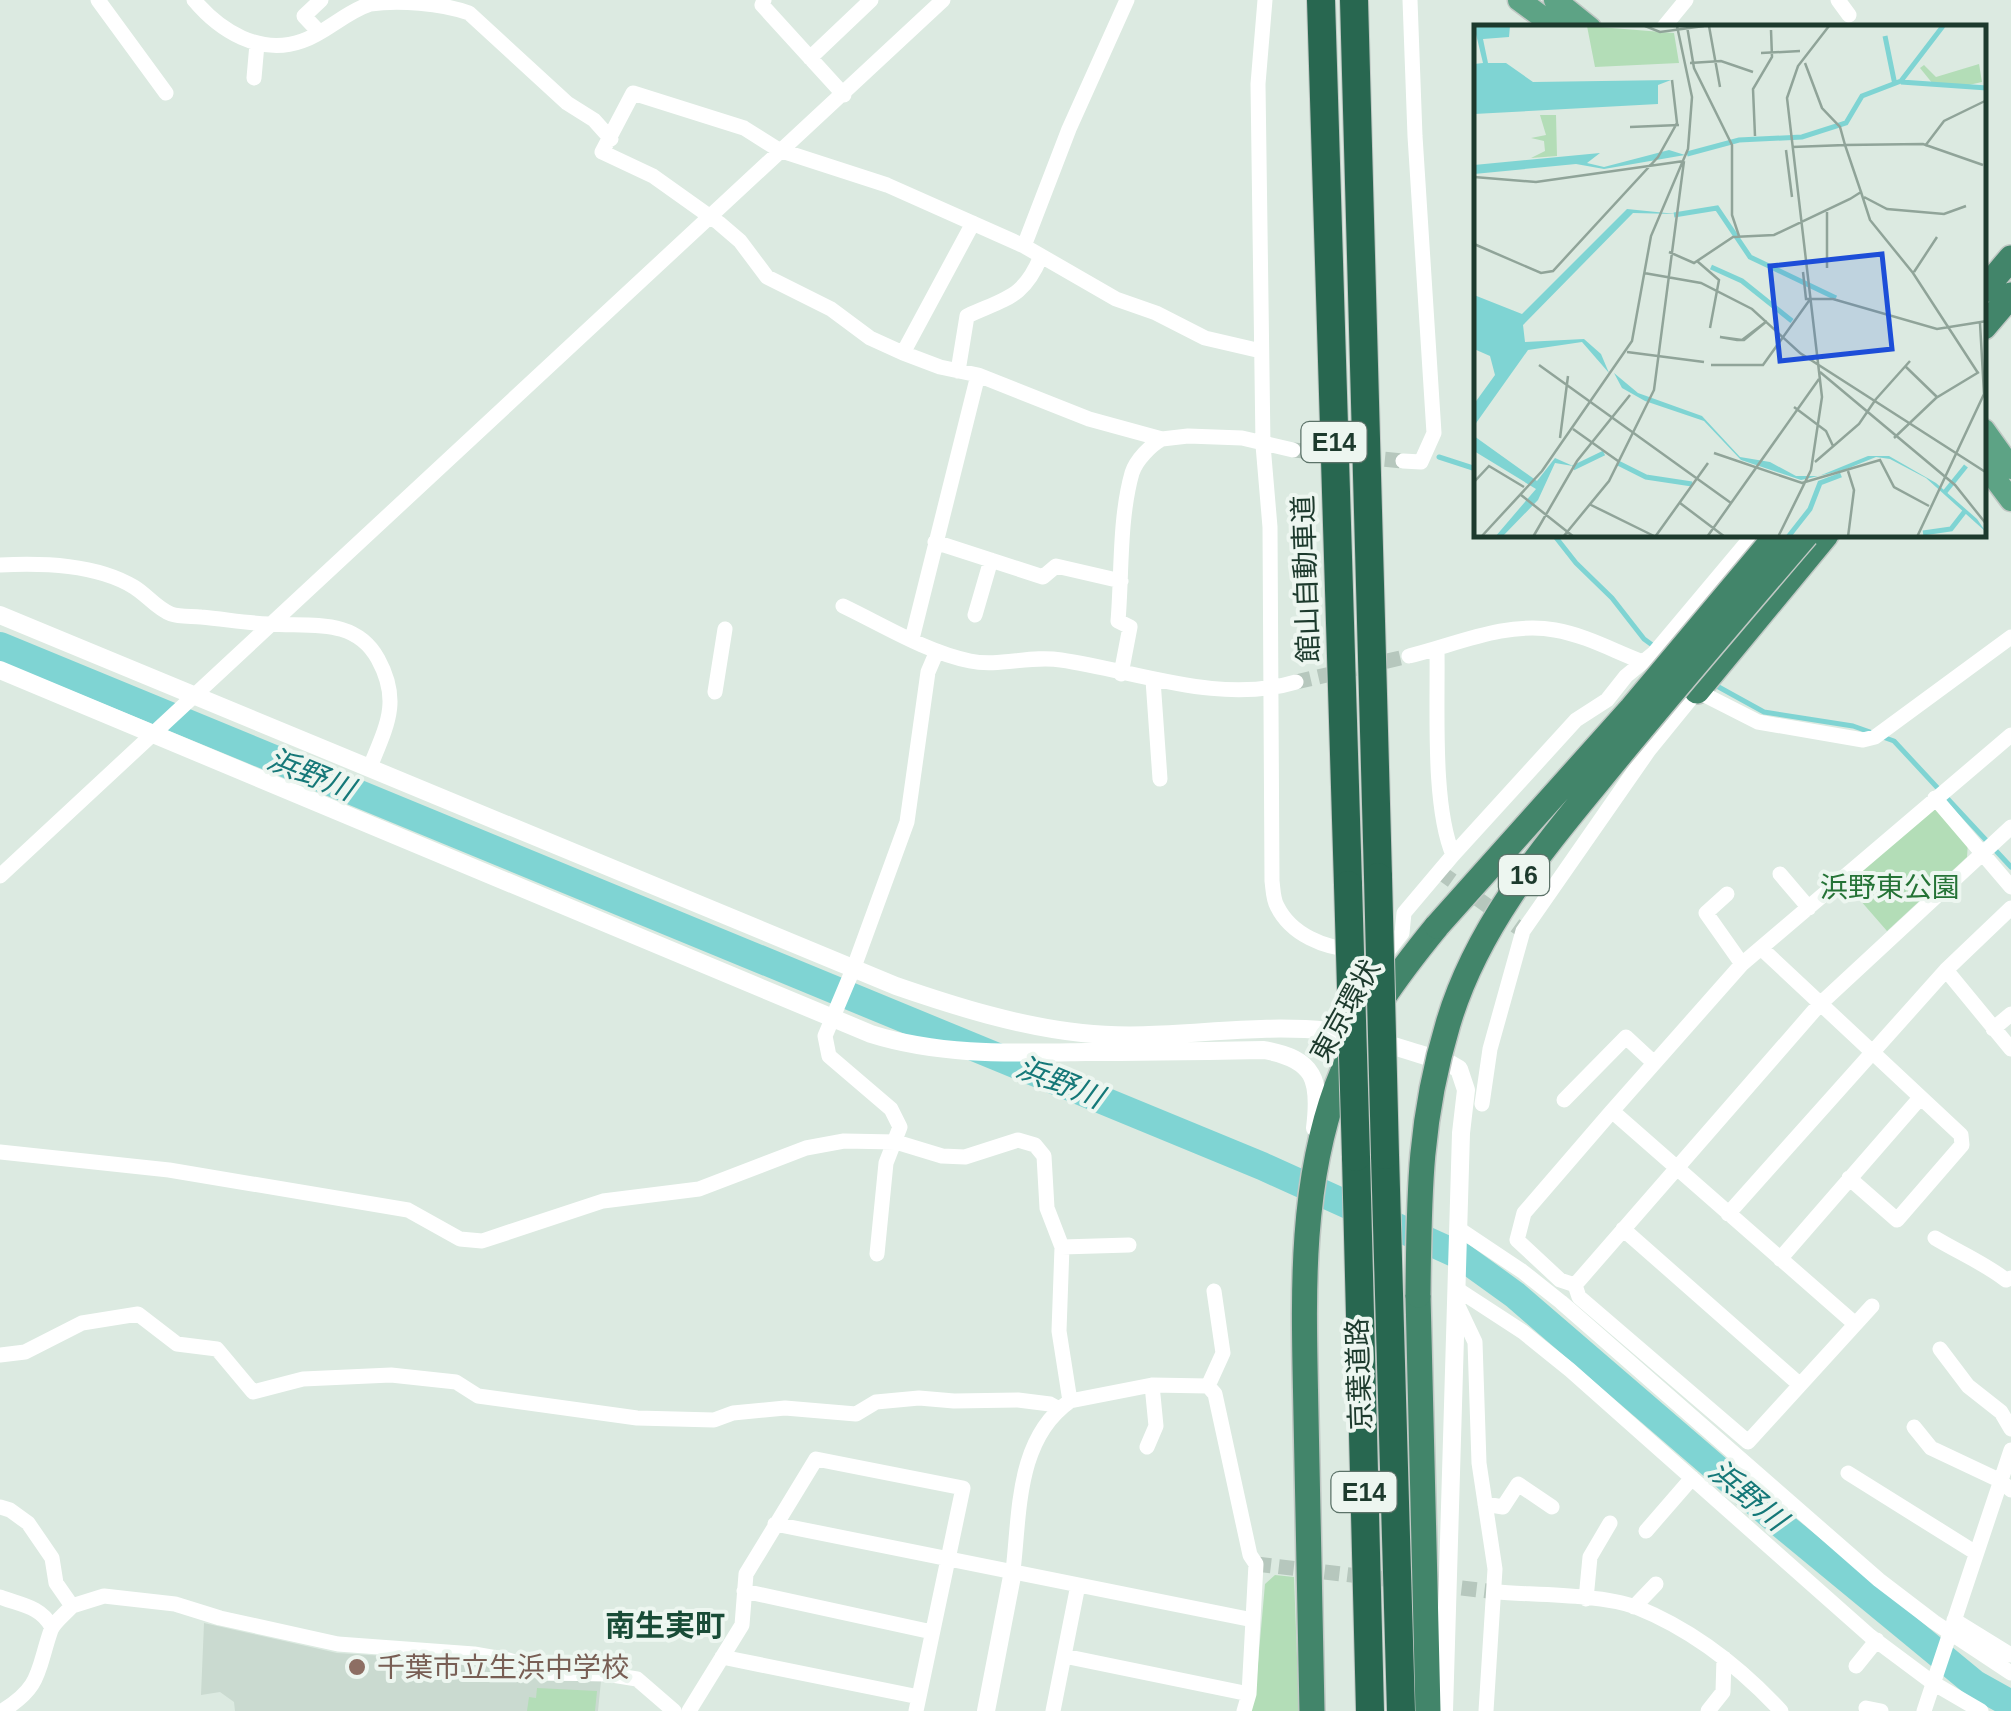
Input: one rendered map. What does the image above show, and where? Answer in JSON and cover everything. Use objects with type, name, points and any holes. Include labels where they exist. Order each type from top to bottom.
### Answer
[{"type":"highway","name":"館山自動車道","points":[[1321,0],[1356,1157]]},
{"type":"highway","name":"京葉道路","points":[[1354,0],[1401,1711]]},
{"type":"highway","points":[[1986,288],[2011,258]]},
{"type":"highway","points":[[1986,325],[2011,294]]},
{"type":"highway","name":"東京環状","points":[[1312,1711],[1304,1300],[1308,1221],[1317,1160],[1338,1085],[1358,1037],[1437,926],[1632,708],[1774,538]]},
{"type":"highway","name":"16","points":[[1428,1711],[1418,1295],[1420,1171],[1426,1110],[1456,998],[1486,936],[1545,846],[1803,538]]},
{"type":"highway","points":[[1697,691],[1824,538]]},
{"type":"highway","name":"京葉道路","points":[[1356,1157],[1370,1711]]},
{"type":"main road","points":[[1519,0],[1553,25]]},
{"type":"main road","points":[[1555,0],[1586,25]]},
{"type":"main road","points":[[1986,433],[2011,468]]},
{"type":"main road","points":[[1986,467],[2011,500]]},
{"type":"street","points":[[98,0],[166,93]]},
{"type":"street","points":[[194,0],[222,28],[257,44],[288,44],[374,2],[435,2],[468,13],[566,103],[594,120],[611,138]]},
{"type":"street","points":[[319,32],[304,16],[321,0]]},
{"type":"street","points":[[764,0],[762,5],[844,95]]},
{"type":"street","points":[[810,58],[870,0]]},
{"type":"street","points":[[0,876],[943,0]]},
{"type":"street","points":[[1024,246],[1069,128],[1127,0]]},
{"type":"street","points":[[1265,0],[1258,84],[1263,445],[1270,527],[1272,881],[1276,906],[1290,922],[1325,947],[1387,952],[1402,933],[1404,912],[1453,854],[1576,720],[1606,700],[1642,662],[1750,538]]},
{"type":"street","points":[[1403,460],[1422,462],[1434,433],[1410,0]]},
{"type":"street","points":[[1665,25],[1686,0]]},
{"type":"street","points":[[1838,0],[1849,15]]},
{"type":"street","points":[[254,78],[257,44]]},
{"type":"street","points":[[1261,351],[1206,338],[1156,313],[1116,299],[1024,246],[887,185],[778,150],[744,128],[632,94],[602,152],[652,176],[711,218],[740,242],[767,277],[830,309],[870,338],[903,354],[978,374],[1089,419],[1162,439],[1242,438],[1293,450]]},
{"type":"street","points":[[903,354],[973,223]]},
{"type":"street","points":[[958,371],[967,316],[1022,290],[1041,256]]},
{"type":"street","points":[[912,639],[978,374]]},
{"type":"street","points":[[1121,674],[1130,626],[1118,621],[1132,470],[1162,439]]},
{"type":"street","points":[[935,542],[1043,577],[1056,566],[1121,581]]},
{"type":"street","points":[[975,616],[990,560]]},
{"type":"street","points":[[0,564],[90,570],[132,586],[171,614],[270,624],[319,624],[344,628],[359,636],[373,650],[392,695],[370,766]]},
{"type":"street","points":[[843,606],[937,651],[973,662],[1062,660],[1153,680],[1234,688],[1272,688],[1296,682]]},
{"type":"street","points":[[0,615],[959,1008],[1050,1029],[1120,1035],[1268,1029],[1329,1031],[1447,1062],[1458,1069],[1464,1080],[1444,1711]]},
{"type":"street","points":[[1409,656],[1496,632],[1534,628],[1588,640],[1642,662]]},
{"type":"street","points":[[714,692],[725,629]]},
{"type":"street","points":[[1482,1104],[1490,1049],[1523,931],[1649,750],[1697,691],[1758,722],[1863,740],[1876,737],[2009,643]]},
{"type":"street","points":[[1436,650],[1441,804],[1445,836],[1453,854]]},
{"type":"street","points":[[878,1254],[886,1163],[900,1126],[891,1109],[829,1056],[825,1036],[854,968],[906,822],[928,672],[937,651]]},
{"type":"street","points":[[0,670],[832,1018],[898,1042],[952,1051],[1264,1050],[1282,1054],[1308,1068],[1316,1081],[1313,1145],[1317,1160]]},
{"type":"street","points":[[1153,680],[1160,779]]},
{"type":"street","points":[[1576,1285],[1560,1280],[1517,1240],[1524,1213],[1742,964],[2011,734]]},
{"type":"street","points":[[1935,798],[2011,887]]},
{"type":"street","points":[[1872,1306],[1748,1442],[1578,1297],[1576,1285],[1819,1005],[2011,827]]},
{"type":"street","points":[[1780,874],[1809,908]]},
{"type":"street","points":[[1727,894],[1706,913],[1742,964]]},
{"type":"street","points":[[1728,1214],[1946,970],[2011,908]]},
{"type":"street","points":[[1762,950],[1961,1135],[1962,1145],[1896,1220],[1849,1178]]},
{"type":"street","points":[[1946,970],[2011,1049]]},
{"type":"street","points":[[1994,1028],[2011,1014]]},
{"type":"street","points":[[1564,1100],[1626,1036],[1654,1063]]},
{"type":"street","points":[[1780,1259],[1920,1098]]},
{"type":"street","points":[[1612,1111],[1854,1322]]},
{"type":"street","points":[[0,1152],[168,1170],[408,1210],[460,1239],[482,1241],[604,1201],[699,1188],[806,1148],[844,1141],[896,1142],[942,1156],[965,1157],[1018,1140],[1035,1145],[1044,1156],[1047,1208],[1062,1247],[1058,1321],[1065,1405],[1034,1443],[1026,1461],[1013,1571],[986,1711]]},
{"type":"street","points":[[1459,1229],[1522,1270],[1561,1302],[1880,1580],[1952,1626],[2011,1673]]},
{"type":"street","points":[[1623,1230],[1799,1384]]},
{"type":"street","points":[[1935,1238],[1971,1260],[1981,1261],[2006,1280],[2011,1278]]},
{"type":"street","points":[[1062,1247],[1129,1245]]},
{"type":"street","points":[[1208,1386],[1223,1353],[1214,1291]]},
{"type":"street","points":[[1457,1297],[1523,1332],[1877,1640],[1933,1683],[1981,1711]]},
{"type":"street","points":[[1457,1297],[1475,1342],[1478,1463],[1496,1569],[1486,1711]]},
{"type":"street","points":[[0,1355],[25,1352],[82,1323],[138,1314],[177,1344],[217,1349],[253,1392],[303,1379],[392,1375],[456,1382],[478,1396],[637,1418],[714,1420],[733,1413],[786,1408],[856,1414],[876,1402],[919,1398],[1065,1405],[1152,1385],[1208,1386],[1215,1394],[1250,1555],[1256,1564],[1249,1694],[1244,1711]]},
{"type":"street","points":[[1940,1349],[1968,1386],[2001,1412],[2011,1429]]},
{"type":"street","points":[[1147,1447],[1156,1426],[1152,1385]]},
{"type":"street","points":[[1914,1427],[1930,1448],[2006,1485]]},
{"type":"street","points":[[1924,1711],[1976,1554],[2006,1485],[2011,1450]]},
{"type":"street","points":[[689,1711],[722,1656],[742,1625],[746,1574],[816,1460],[963,1488],[918,1704],[722,1656]]},
{"type":"street","points":[[1848,1473],[1976,1554]]},
{"type":"street","points":[[1646,1532],[1692,1478]]},
{"type":"street","points":[[1484,1504],[1503,1507],[1518,1484],[1552,1506]]},
{"type":"street","points":[[0,1507],[28,1523],[52,1558],[56,1583],[72,1606]]},
{"type":"street","points":[[1586,1600],[1590,1557],[1610,1523]]},
{"type":"street","points":[[775,1524],[1253,1620]]},
{"type":"street","points":[[1634,1606],[1656,1584]]},
{"type":"street","points":[[1053,1711],[1078,1585]]},
{"type":"street","points":[[744,1591],[932,1632]]},
{"type":"street","points":[[1496,1592],[1634,1606],[1724,1658],[1777,1710]]},
{"type":"street","points":[[2,1711],[28,1696],[45,1656],[51,1626],[72,1606],[104,1596],[175,1604],[338,1644],[474,1654],[549,1674],[606,1674],[638,1679],[674,1711]]},
{"type":"street","points":[[0,1597],[30,1606],[45,1615],[51,1626]]},
{"type":"street","points":[[1952,1626],[2011,1655]]},
{"type":"street","points":[[1856,1666],[1877,1640]]},
{"type":"street","points":[[1064,1656],[1249,1694]]},
{"type":"street","points":[[1708,1711],[1723,1692],[1724,1658]]},
{"type":"shaded area","name":"千葉市立生浜中学校","points":[[204,1623],[337,1653],[496,1663],[549,1681],[601,1681],[598,1711],[235,1711],[234,1702],[220,1692],[201,1695]]},
{"type":"green space","name":"浜野東公園","points":[[1936,808],[1968,842],[1967,857],[1887,931],[1846,884]]},
{"type":"green space","points":[[1275,1575],[1294,1577],[1299,1711],[1250,1711],[1255,1697],[1265,1584]]},
{"type":"green space","points":[[537,1688],[597,1691],[595,1711],[527,1711],[529,1697],[536,1698]]},
{"type":"waterway","points":[[1439,457],[1474,468]]},
{"type":"waterway","points":[[1556,538],[1655,647]]},
{"type":"waterway","name":"浜野川","points":[[0,646],[1262,1166],[1461,1256],[1515,1295],[1782,1525],[1975,1684],[2011,1704]]},
{"type":"waterway","points":[[1715,685],[1764,712],[1870,732]]},
{"type":"waterway","points":[[1880,736],[1894,741],[2011,867]]},
{"type":"tunnel","points":[[1293,450],[1339,454]]},
{"type":"tunnel","points":[[1362,457],[1403,461]]},
{"type":"tunnel","points":[[1296,682],[1409,656]]},
{"type":"tunnel","points":[[1440,872],[1523,931]]},
{"type":"tunnel","points":[[1256,1564],[1496,1592]]},
{"type":"place","name":"千葉市立生浜中学校","points":[[357,1667]]},
{"type":"district","name":"南生実町","points":[[665,1625]]}]
